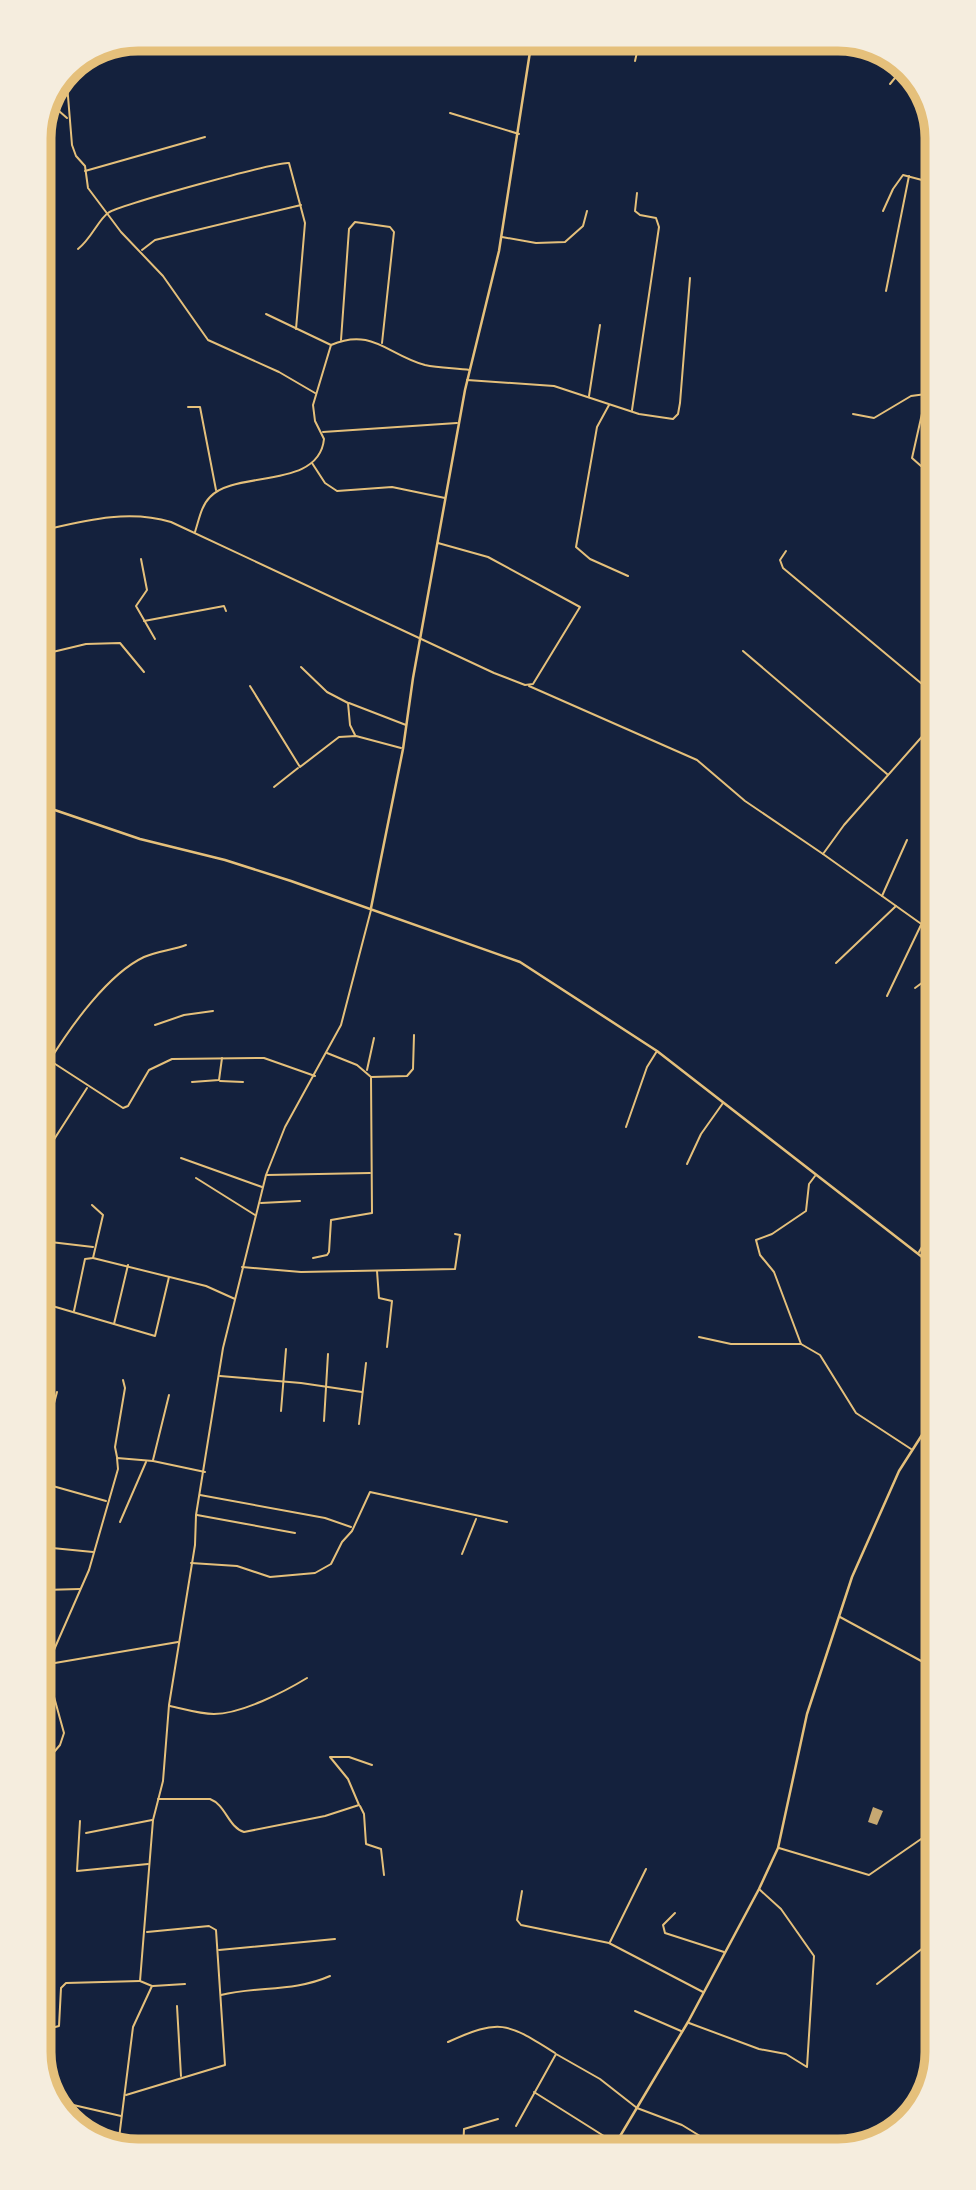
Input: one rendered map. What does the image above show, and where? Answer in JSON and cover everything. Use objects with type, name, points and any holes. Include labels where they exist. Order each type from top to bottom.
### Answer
[{"type":"street","points":[[140,1981],[153,1820],[163,1781],[169,1705],[191,1563],[198,1495],[205,1472],[219,1376],[242,1268],[266,1175],[281,1136],[341,1025],[372,908],[403,749],[467,380],[480,341],[502,237],[530,51]]},
{"type":"street","points":[[635,61],[637,51]]},
{"type":"street","points":[[890,84],[898,74]]},
{"type":"street","points":[[67,89],[72,145],[76,156],[85,166],[88,188],[121,232],[163,276],[208,340],[279,372],[315,393]]},
{"type":"street","points":[[57,109],[68,119]]},
{"type":"street","points":[[450,113],[519,134]]},
{"type":"street","points":[[84,172],[205,138]]},
{"type":"street","points":[[78,249],[90,239],[107,213],[156,195],[284,162],[292,168],[305,223],[296,329]]},
{"type":"street","points":[[883,211],[895,185],[903,175],[925,179]]},
{"type":"street","points":[[886,291],[909,176]]},
{"type":"street","points":[[632,412],[659,228],[656,218],[640,215],[635,211],[637,192]]},
{"type":"street","points":[[141,250],[155,240],[302,205]]},
{"type":"street","points":[[502,237],[536,243],[565,242],[583,226],[587,211]]},
{"type":"street","points":[[341,341],[349,229],[355,222],[390,227],[394,232],[382,344]]},
{"type":"street","points":[[467,380],[554,386],[632,412],[670,419],[678,414],[690,278]]},
{"type":"street","points":[[266,314],[331,345],[362,339],[382,344],[427,365],[470,370]]},
{"type":"street","points":[[589,397],[600,325]]},
{"type":"street","points":[[195,533],[201,510],[216,491],[272,478],[312,462],[323,446],[322,432],[315,421],[315,393],[331,345]]},
{"type":"street","points":[[853,414],[874,418],[911,396],[925,393]]},
{"type":"street","points":[[925,402],[912,458],[920,467],[925,468]]},
{"type":"street","points":[[610,405],[601,415],[597,428],[576,547],[590,559],[628,576]]},
{"type":"street","points":[[188,407],[200,407],[216,491]]},
{"type":"street","points":[[322,432],[460,422]]},
{"type":"street","points":[[312,462],[325,483],[337,491],[392,487],[446,498]]},
{"type":"street","points":[[51,529],[129,515],[151,516],[195,533],[422,640],[697,760],[745,801],[925,927]]},
{"type":"street","points":[[438,543],[488,557],[580,607],[533,684],[529,686]]},
{"type":"street","points":[[786,551],[779,560],[783,568],[925,686]]},
{"type":"street","points":[[141,559],[147,590],[135,606],[155,639]]},
{"type":"street","points":[[143,621],[224,606],[226,611]]},
{"type":"street","points":[[51,652],[86,644],[120,643],[144,672]]},
{"type":"street","points":[[743,651],[887,774]]},
{"type":"street","points":[[301,667],[327,692],[348,703],[384,714],[407,725]]},
{"type":"street","points":[[250,686],[300,767]]},
{"type":"street","points":[[348,703],[350,725],[356,736]]},
{"type":"street","points":[[823,854],[887,774],[925,733]]},
{"type":"street","points":[[274,787],[339,737],[356,736],[403,749]]},
{"type":"street","points":[[51,809],[140,839],[252,868],[520,962],[657,1051],[925,1257]]},
{"type":"street","points":[[882,897],[907,840]]},
{"type":"street","points":[[836,963],[897,906]]},
{"type":"street","points":[[887,996],[921,925]]},
{"type":"street","points":[[51,1058],[76,1018],[122,974],[145,956],[186,945]]},
{"type":"street","points":[[915,988],[925,981]]},
{"type":"street","points":[[155,1026],[184,1016],[213,1011]]},
{"type":"street","points":[[371,1077],[410,1075],[413,1069],[414,1035]]},
{"type":"street","points":[[367,1071],[374,1038]]},
{"type":"street","points":[[626,1126],[647,1067],[657,1051]]},
{"type":"street","points":[[313,1258],[327,1255],[331,1220],[372,1213],[371,1077],[367,1071],[326,1053]]},
{"type":"street","points":[[51,1061],[123,1108],[128,1106],[149,1070],[159,1063],[187,1057],[264,1058],[315,1076]]},
{"type":"street","points":[[219,1080],[222,1057]]},
{"type":"street","points":[[192,1082],[243,1082]]},
{"type":"street","points":[[51,1148],[88,1087]]},
{"type":"street","points":[[687,1164],[701,1134],[723,1103]]},
{"type":"street","points":[[181,1158],[264,1187]]},
{"type":"street","points":[[266,1175],[371,1173]]},
{"type":"street","points":[[802,1344],[774,1272],[760,1255],[756,1240],[772,1234],[803,1214],[810,1184],[815,1175]]},
{"type":"street","points":[[196,1178],[256,1215]]},
{"type":"street","points":[[260,1203],[300,1201]]},
{"type":"street","points":[[92,1205],[103,1215],[93,1258]]},
{"type":"street","points":[[455,1234],[467,1236]]},
{"type":"street","points":[[242,1268],[301,1272],[455,1269],[460,1235]]},
{"type":"street","points":[[51,1242],[95,1247]]},
{"type":"street","points":[[919,1252],[925,1242]]},
{"type":"street","points":[[74,1312],[85,1259],[93,1258],[128,1264],[219,1290],[235,1299]]},
{"type":"street","points":[[114,1325],[128,1264]]},
{"type":"street","points":[[377,1270],[379,1298],[393,1301],[387,1347]]},
{"type":"street","points":[[51,1306],[149,1336],[157,1335],[169,1277]]},
{"type":"street","points":[[699,1337],[731,1344],[802,1344],[820,1355],[856,1413],[911,1450]]},
{"type":"street","points":[[281,1411],[286,1349]]},
{"type":"street","points":[[324,1421],[328,1354]]},
{"type":"street","points":[[359,1424],[366,1363]]},
{"type":"street","points":[[219,1376],[362,1392]]},
{"type":"street","points":[[51,1655],[81,1589],[118,1469],[115,1447],[125,1388],[123,1380]]},
{"type":"street","points":[[51,1414],[57,1392]]},
{"type":"street","points":[[153,1461],[169,1395]]},
{"type":"street","points":[[618,2139],[688,2022],[778,1848],[807,1714],[852,1577],[911,1450],[925,1429]]},
{"type":"street","points":[[117,1458],[153,1461],[205,1472]]},
{"type":"street","points":[[120,1522],[146,1461]]},
{"type":"street","points":[[51,1485],[107,1501]]},
{"type":"street","points":[[191,1563],[237,1566],[270,1577],[315,1573],[331,1564],[353,1528],[370,1492],[477,1518],[507,1522]]},
{"type":"street","points":[[198,1495],[325,1518],[353,1528]]},
{"type":"street","points":[[196,1515],[295,1533]]},
{"type":"street","points":[[462,1554],[477,1518]]},
{"type":"street","points":[[51,1548],[94,1552]]},
{"type":"street","points":[[51,1590],[81,1589]]},
{"type":"street","points":[[839,1616],[925,1663]]},
{"type":"street","points":[[51,1663],[179,1642]]},
{"type":"street","points":[[169,1705],[203,1713],[223,1713],[286,1691],[307,1678]]},
{"type":"street","points":[[51,1688],[64,1733],[60,1745],[51,1756]]},
{"type":"street","points":[[372,1765],[349,1757],[330,1758],[348,1779],[365,1814],[366,1844],[383,1850],[383,1875]]},
{"type":"street","points":[[158,1799],[204,1798],[216,1801],[236,1828],[244,1832],[325,1816],[359,1805]]},
{"type":"street","points":[[86,1833],[153,1820]]},
{"type":"street","points":[[80,1821],[77,1871],[150,1864]]},
{"type":"street","points":[[778,1848],[869,1875],[925,1836]]},
{"type":"street","points":[[609,1943],[646,1869]]},
{"type":"street","points":[[688,2022],[759,2049],[786,2054],[807,2067],[814,1955],[781,1909],[759,1889]]},
{"type":"street","points":[[522,1891],[517,1920],[520,1925],[609,1943],[703,1992]]},
{"type":"street","points":[[675,1913],[663,1924],[665,1933],[724,1952]]},
{"type":"street","points":[[124,2096],[225,2065],[216,1930],[212,1927],[146,1932]]},
{"type":"street","points":[[218,1950],[335,1939]]},
{"type":"street","points":[[877,1984],[925,1946]]},
{"type":"street","points":[[220,1995],[291,1988],[330,1976]]},
{"type":"street","points":[[51,2028],[59,2026],[61,1988],[66,1983],[140,1981],[152,1986],[185,1984]]},
{"type":"street","points":[[119,2138],[133,2027],[152,1986]]},
{"type":"street","points":[[177,2006],[181,2077]]},
{"type":"street","points":[[635,2011],[682,2031]]},
{"type":"street","points":[[448,2042],[485,2027],[502,2026],[519,2032],[600,2079],[637,2108],[682,2125],[705,2139]]},
{"type":"street","points":[[516,2126],[555,2054]]},
{"type":"street","points":[[533,2092],[604,2139]]},
{"type":"street","points":[[68,2104],[122,2117]]},
{"type":"street","points":[[464,2139],[464,2129],[498,2119]]},
{"type":"building","points":[[873,1807],[883,1811],[877,1825],[868,1822]]}]
